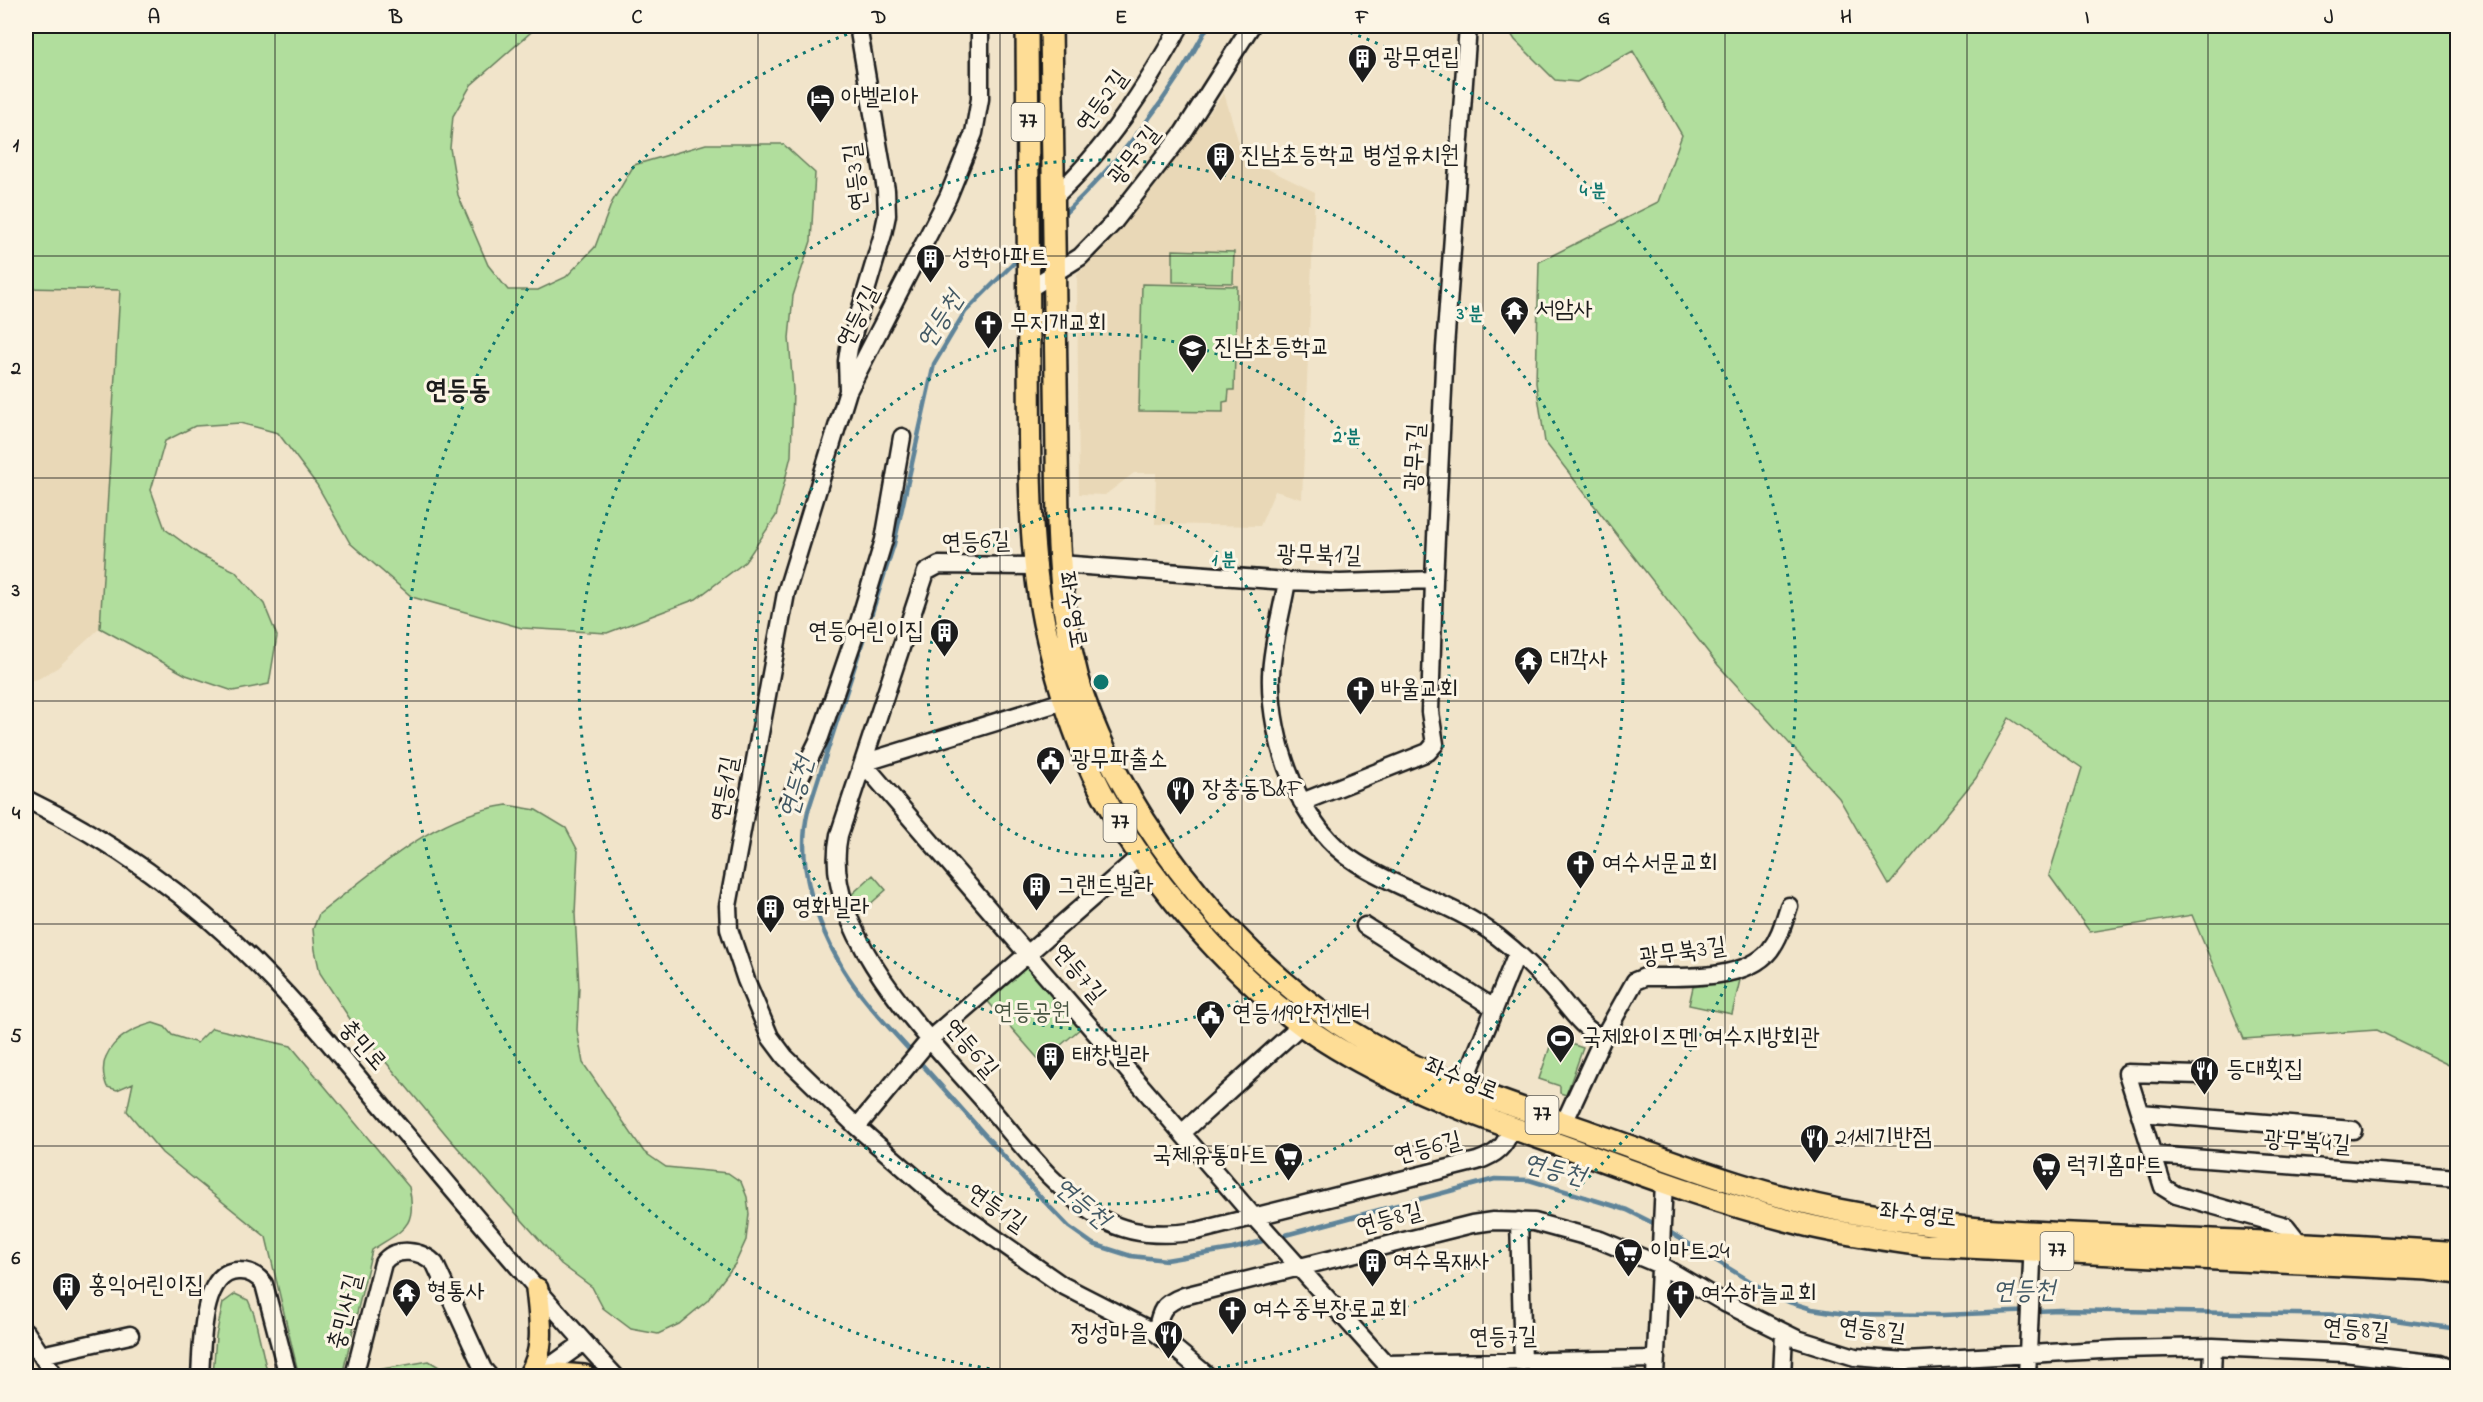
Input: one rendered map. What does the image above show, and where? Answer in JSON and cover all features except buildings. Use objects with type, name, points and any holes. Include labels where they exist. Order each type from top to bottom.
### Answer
[{"type":"main road","name":"좌수영로","points":[[1027,26],[1030,467],[1037,566],[1044,622],[1065,701],[1087,762],[1140,856],[1205,936],[1274,1003],[1301,1024],[1386,1075],[1440,1100],[1664,1187],[1853,1235],[1923,1245],[2033,1241],[2301,1245],[2457,1253]]},
{"type":"main road","name":"77","points":[[1051,26],[1053,198]]},
{"type":"main road","name":"좌수영로","points":[[1053,198],[1059,564],[1062,602],[1070,648],[1083,696],[1099,736],[1128,792],[1156,838],[1185,877],[1219,918],[1264,964],[1321,1011],[1369,1043],[1423,1070],[1463,1086],[1564,1124],[1710,1174],[1801,1201],[1857,1214],[2033,1241],[2429,1269],[2457,1273]]},
{"type":"main road","points":[[1503,1101],[1504,1124]]},
{"type":"main road","points":[[529,1377],[535,1366],[540,1341],[537,1289]]},
{"type":"main road","points":[[540,1377],[559,1374],[584,1377]]},
{"type":"street","name":"연등3길","points":[[849,391],[847,361],[849,348],[887,215],[886,190],[858,26]]},
{"type":"street","name":"연등1길","points":[[980,26],[980,99],[974,133],[948,197],[849,391],[786,593],[728,913],[733,942],[770,1037],[784,1057],[857,1127],[942,1201],[1062,1285],[1156,1334],[1208,1377]]},
{"type":"street","name":"연등2길","points":[[1053,198],[1081,170],[1116,127],[1180,26]]},
{"type":"street","name":"광무3길","points":[[1029,289],[1080,257],[1157,169],[1189,124],[1251,26]]},
{"type":"street","name":"광무7길","points":[[1302,802],[1428,752],[1434,747],[1436,741],[1430,712],[1434,580],[1445,348],[1468,26]]},
{"type":"street","points":[[788,802],[820,737],[860,620],[884,540],[902,437]]},
{"type":"street","name":"광무북1길","points":[[1059,564],[1287,581],[1340,583],[1434,580]]},
{"type":"street","name":"연등6길","points":[[1037,566],[939,565],[926,572],[837,847],[838,883],[854,925],[875,968],[930,1039],[1047,1174],[1073,1198],[1104,1220],[1133,1231],[1166,1235],[1197,1231],[1477,1161],[1502,1148],[1504,1124]]},
{"type":"street","points":[[1287,581],[1272,663],[1271,684],[1281,749],[1302,802],[1326,835],[1357,864],[1482,927],[1517,952],[1588,1028],[1603,1038]]},
{"type":"street","points":[[863,763],[1065,701]]},
{"type":"street","name":"연등7길","points":[[863,763],[1300,1268],[1384,1370],[1523,1362],[1656,1359]]},
{"type":"street","name":"충민로","points":[[26,799],[64,817],[113,846],[176,892],[261,968],[339,1055],[537,1289],[615,1377]]},
{"type":"street","points":[[857,1127],[930,1039],[1140,856]]},
{"type":"street","name":"광무북3길","points":[[1564,1124],[1603,1038],[1632,984],[1637,979],[1713,974],[1748,966],[1770,949],[1789,906]]},
{"type":"street","points":[[1365,926],[1494,1008]]},
{"type":"street","points":[[1463,1086],[1517,952]]},
{"type":"street","points":[[1182,1133],[1301,1024]]},
{"type":"street","points":[[2199,1075],[2127,1073],[2163,1187],[2167,1192],[2286,1226],[2301,1245]]},
{"type":"street","points":[[2140,1113],[2353,1130]]},
{"type":"street","name":"광무북4길","points":[[2153,1155],[2457,1178]]},
{"type":"street","points":[[1655,1377],[1664,1187]]},
{"type":"street","points":[[1519,1221],[1523,1362]]},
{"type":"street","name":"연등8길","points":[[1156,1334],[1162,1310],[1177,1298],[1472,1224],[1519,1221],[1534,1222],[1581,1234],[1632,1252],[1784,1333],[1838,1353],[1906,1360],[2120,1349],[2213,1347],[2344,1353],[2440,1364],[2447,1367],[2457,1377]]},
{"type":"street","points":[[2027,1377],[2033,1241]]},
{"type":"street","name":"충민사길","points":[[354,1377],[383,1263],[390,1256],[406,1252],[423,1255],[435,1264],[489,1377]]},
{"type":"street","points":[[200,1377],[210,1293],[223,1275],[236,1271],[256,1275],[264,1284],[288,1377]]},
{"type":"street","points":[[26,1332],[55,1377]]},
{"type":"street","points":[[1782,1377],[1784,1333]]},
{"type":"street","points":[[41,1355],[130,1335]]},
{"type":"street","points":[[535,1377],[584,1342]]},
{"type":"street","points":[[2212,1377],[2213,1347]]},
{"type":"shaded area","name":"진남초등학교","points":[[1224,93],[1243,157],[1315,192],[1302,499],[1275,491],[1260,526],[1155,524],[1156,473],[1134,473],[1105,495],[1079,494],[1077,275],[1146,198]]},
{"type":"shaded area","points":[[26,288],[120,289],[100,628],[57,668],[38,679],[26,681]]},
{"type":"green space","points":[[26,26],[538,26],[471,85],[453,116],[450,148],[458,195],[488,265],[508,290],[538,290],[566,277],[595,247],[612,202],[634,165],[706,144],[783,144],[815,173],[811,241],[793,296],[789,338],[793,390],[791,456],[776,516],[745,562],[696,599],[607,633],[522,628],[412,597],[350,543],[317,485],[278,433],[240,423],[195,426],[165,441],[151,490],[165,529],[199,554],[235,571],[264,604],[277,636],[269,684],[233,691],[186,675],[100,628],[120,290],[26,288]]},
{"type":"green space","points":[[1506,26],[2457,26],[2457,1069],[2377,1030],[2244,1039],[2192,915],[2090,932],[2049,875],[2082,768],[2009,718],[1976,778],[1889,885],[1839,798],[1718,665],[1545,442],[1536,383],[1539,262],[1658,202],[1682,135],[1633,51],[1577,82],[1555,80],[1515,40]]},
{"type":"green space","points":[[1173,250],[1234,252],[1233,283],[1173,282]]},
{"type":"green space","points":[[1142,284],[1237,286],[1234,390],[1229,390],[1228,401],[1223,402],[1223,412],[1139,411]]},
{"type":"green space","points":[[507,805],[536,810],[566,828],[578,851],[575,914],[579,987],[577,1030],[583,1063],[644,1152],[666,1167],[728,1173],[741,1182],[747,1197],[749,1214],[746,1240],[735,1264],[707,1301],[679,1324],[658,1334],[631,1329],[603,1308],[592,1287],[561,1264],[449,1138],[350,1019],[320,973],[313,929],[319,914],[384,863],[430,833],[454,820]]},
{"type":"green space","points":[[873,875],[886,890],[858,915],[851,895]]},
{"type":"green space","name":"연등공원","points":[[1018,967],[1028,967],[1081,1028],[1041,1062],[984,997]]},
{"type":"green space","points":[[1740,980],[1732,1014],[1689,1005],[1693,987]]},
{"type":"green space","points":[[153,1023],[165,1027],[172,1035],[197,1043],[212,1028],[291,1046],[409,1187],[411,1211],[409,1220],[399,1232],[372,1250],[342,1376],[299,1376],[266,1237],[162,1153],[127,1111],[133,1083],[117,1090],[107,1087],[104,1063],[107,1053],[113,1045],[131,1031]]},
{"type":"green space","name":"국제와이즈멘 여수지방회관","points":[[1553,1038],[1583,1048],[1566,1095],[1560,1093],[1560,1086],[1539,1079]]},
{"type":"green space","points":[[235,1294],[248,1300],[254,1314],[268,1376],[213,1376],[216,1336],[223,1303]]},
{"type":"green space","points":[[429,1361],[454,1376],[370,1376],[371,1371]]},
{"type":"waterway","name":"연등천","points":[[1061,217],[1104,174],[1142,127],[1177,78],[1208,26]]},
{"type":"waterway","name":"연등천","points":[[913,1054],[859,992],[833,951],[810,893],[804,852],[805,831],[808,811],[894,544],[934,364],[965,312],[1020,257]]},
{"type":"waterway","name":"연등천","points":[[918,1060],[1043,1200],[1069,1227],[1093,1244],[1131,1256],[1166,1260],[1232,1249],[1270,1239]]},
{"type":"waterway","name":"연등천","points":[[1278,1237],[1495,1179],[1529,1180],[1627,1210],[1659,1226]]},
{"type":"waterway","name":"연등천","points":[[1666,1230],[1766,1291],[1789,1302],[1812,1309],[1845,1314],[1943,1315],[2059,1310],[2359,1315],[2458,1329]]},
{"type":"place","name":"광무연립","points":[[1362,84]]},
{"type":"place","name":"아벨리아","points":[[820,124]]},
{"type":"place","name":"진남초등학교 병설유치원","points":[[1220,182]]},
{"type":"place","name":"성학아파트","points":[[931,284]]},
{"type":"place","name":"서암사","points":[[1514,336]]},
{"type":"place","name":"무지개교회","points":[[989,350]]},
{"type":"place","name":"진남초등학교","points":[[1193,374]]},
{"type":"place","name":"연등어린이집","points":[[945,658]]},
{"type":"place","name":"대각사","points":[[1529,686]]},
{"type":"place","name":"바울교회","points":[[1360,716]]},
{"type":"place","name":"광무파출소","points":[[1050,786]]},
{"type":"place","name":"장충동B&F","points":[[1181,816]]},
{"type":"place","name":"여수서문교회","points":[[1581,890]]},
{"type":"place","name":"그랜드빌라","points":[[1036,912]]},
{"type":"place","name":"영화빌라","points":[[771,934]]},
{"type":"place","name":"연등119안전센터","points":[[1211,1040]]},
{"type":"place","name":"국제와이즈멘 여수지방회관","points":[[1561,1064]]},
{"type":"place","name":"태창빌라","points":[[1051,1082]]},
{"type":"place","name":"등대횟집","points":[[2205,1096]]},
{"type":"place","name":"21세기반점","points":[[1814,1164]]},
{"type":"place","name":"국제유통마트","points":[[1289,1182]]},
{"type":"place","name":"럭키홈마트","points":[[2046,1192]]},
{"type":"place","name":"이마트24","points":[[1629,1278]]},
{"type":"place","name":"여수목재사","points":[[1372,1288]]},
{"type":"place","name":"홍익어린이집","points":[[67,1312]]},
{"type":"place","name":"형통사","points":[[406,1318]]},
{"type":"place","name":"여수하늘교회","points":[[1680,1320]]},
{"type":"place","name":"여수중부장로교회","points":[[1232,1336]]},
{"type":"place","name":"정성마을","points":[[1169,1360]]},
{"type":"district","name":"연등동","points":[[458,391]]}]
